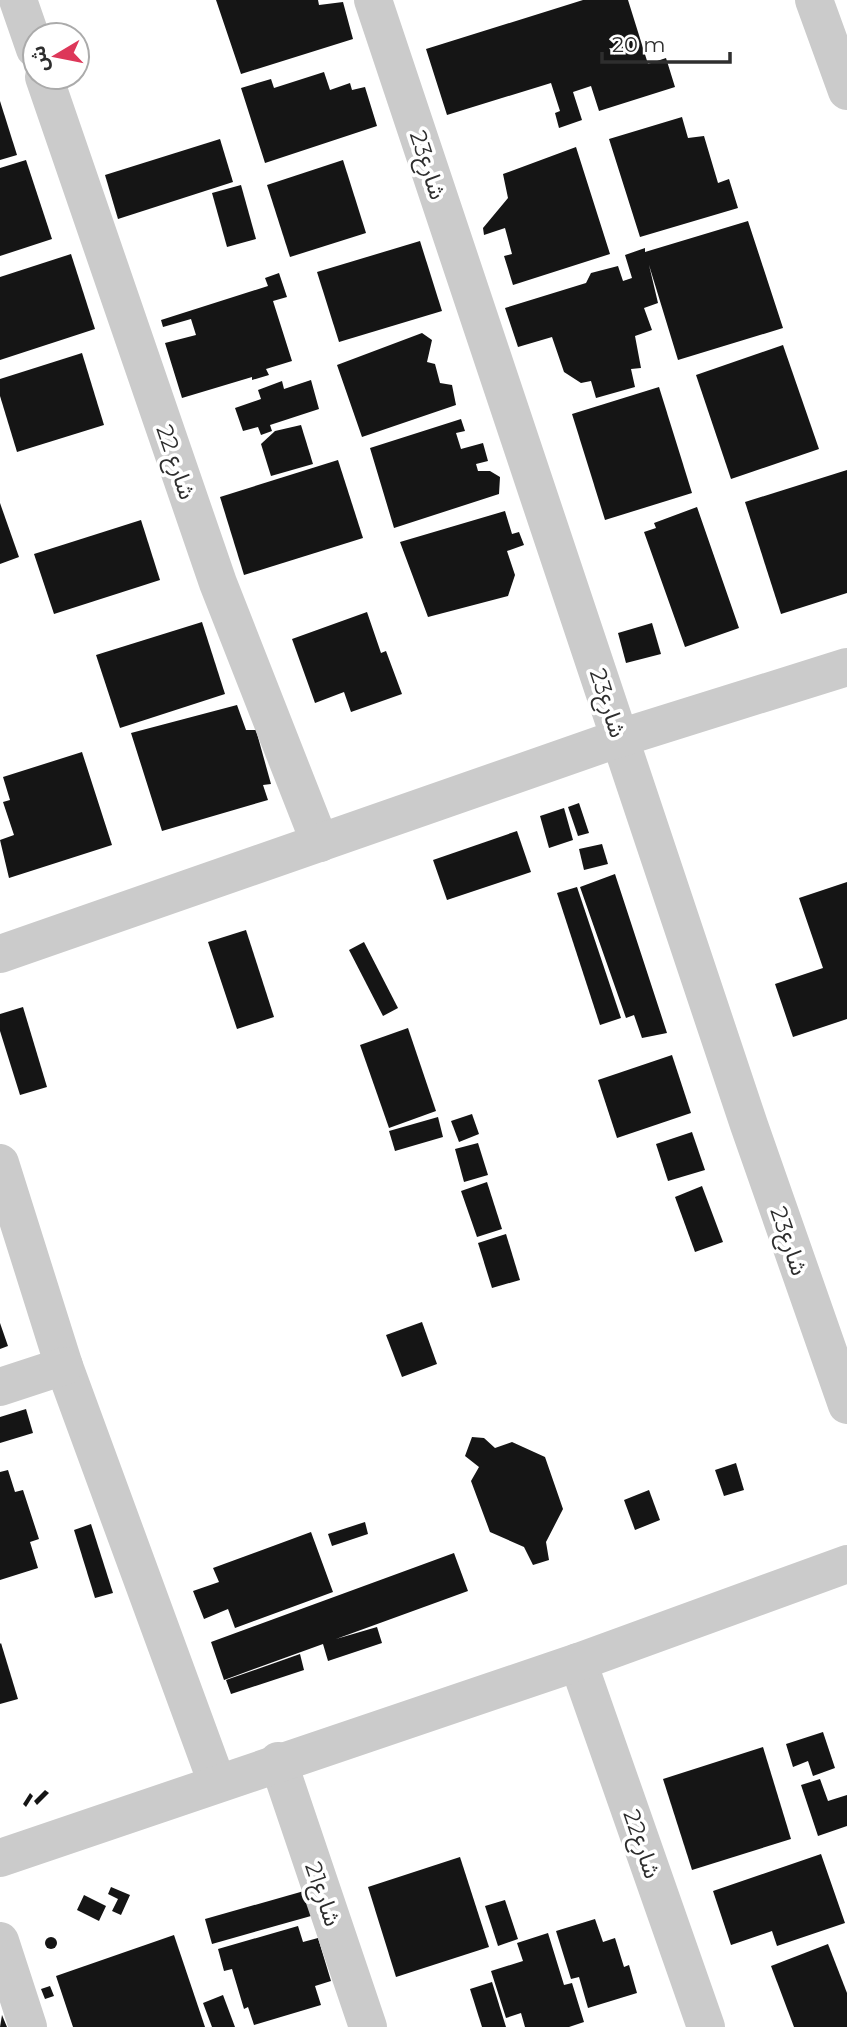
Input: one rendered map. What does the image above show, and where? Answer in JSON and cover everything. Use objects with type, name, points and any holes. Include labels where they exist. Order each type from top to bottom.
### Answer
[{"type":"street","name":"شارع23","points":[[373,0],[749,1125],[847,1405]]},
{"type":"street","points":[[814,0],[847,91]]},
{"type":"street","name":"شارع 22","points":[[49,91],[218,583],[320,844]]},
{"type":"street","points":[[1,950],[320,844],[620,738],[847,667]]},
{"type":"street","points":[[0,1163],[64,1366],[217,1783]]},
{"type":"street","points":[[0,1387],[64,1366]]},
{"type":"street","points":[[0,1858],[278,1761],[578,1662],[847,1564]]},
{"type":"street","name":"شارع22","points":[[578,1662],[706,2027]]},
{"type":"street","name":"شارع21","points":[[278,1761],[368,2027]]},
{"type":"street","points":[[0,1941],[28,2027]]},
{"type":"building","points":[[216,0],[318,0],[319,5],[343,2],[353,39],[241,74]]},
{"type":"building","points":[[583,0],[628,0],[648,64],[666,58],[675,87],[599,111],[591,86],[573,92],[582,120],[559,128],[555,113],[560,111],[551,83],[447,115],[426,49]]},
{"type":"building","points":[[324,72],[330,90],[350,83],[352,90],[365,87],[377,126],[265,163],[241,88],[271,79],[274,88]]},
{"type":"building","points":[[0,101],[17,155],[0,160]]},
{"type":"building","points":[[682,117],[688,138],[704,136],[718,183],[729,179],[738,208],[640,237],[609,139]]},
{"type":"building","points":[[220,139],[233,182],[118,219],[105,175]]},
{"type":"building","points":[[576,147],[610,254],[513,285],[504,256],[512,254],[505,228],[484,235],[483,228],[508,198],[503,174]]},
{"type":"building","points":[[26,160],[52,239],[0,256],[0,168]]},
{"type":"building","points":[[343,160],[366,233],[290,257],[267,185]]},
{"type":"building","points":[[241,185],[256,239],[227,247],[212,193]]},
{"type":"building","points":[[748,221],[783,328],[678,360],[649,265],[658,303],[644,308],[652,330],[635,336],[641,368],[631,369],[635,387],[596,398],[591,381],[581,383],[564,372],[552,337],[518,347],[505,308],[586,283],[591,273],[618,266],[623,281],[632,278],[625,255],[645,248],[645,252]]},
{"type":"building","points":[[420,241],[442,311],[339,342],[317,272]]},
{"type":"building","points":[[71,254],[95,329],[0,360],[0,277]]},
{"type":"building","points":[[279,273],[287,297],[273,301],[292,361],[266,369],[269,375],[252,380],[252,377],[182,398],[165,343],[196,335],[191,319],[163,327],[161,320],[268,286],[265,278]]},
{"type":"building","points":[[422,333],[432,340],[427,362],[435,364],[440,383],[452,385],[456,405],[362,437],[337,365]]},
{"type":"building","points":[[783,345],[819,449],[731,479],[696,375]]},
{"type":"building","points":[[82,353],[104,425],[17,452],[0,396],[0,379]]},
{"type":"building","points":[[311,380],[319,409],[270,425],[272,431],[261,435],[258,427],[243,431],[235,408],[261,399],[258,390],[282,381],[284,389]]},
{"type":"building","points":[[659,387],[692,493],[605,520],[572,414]]},
{"type":"building","points":[[461,419],[465,431],[456,433],[461,449],[483,443],[488,461],[476,464],[478,471],[490,471],[500,477],[499,494],[394,528],[370,448]]},
{"type":"building","points":[[301,425],[313,464],[271,476],[261,444],[275,431]]},
{"type":"building","points":[[338,460],[363,538],[244,575],[220,497]]},
{"type":"building","points":[[847,470],[847,593],[781,614],[745,502]]},
{"type":"building","points":[[0,503],[19,557],[0,564]]},
{"type":"building","points":[[697,507],[739,628],[685,647],[644,532],[656,528],[654,523]]},
{"type":"building","points":[[505,511],[512,534],[519,532],[524,545],[507,551],[515,575],[508,596],[428,617],[400,542]]},
{"type":"building","points":[[141,520],[160,580],[54,614],[34,554]]},
{"type":"building","points":[[367,612],[381,653],[386,651],[402,694],[351,712],[344,692],[315,703],[292,639]]},
{"type":"building","points":[[202,622],[225,694],[120,728],[96,655]]},
{"type":"building","points":[[652,623],[661,654],[626,663],[618,633]]},
{"type":"building","points":[[237,705],[246,730],[256,730],[271,784],[263,785],[268,800],[162,831],[131,733]]},
{"type":"building","points":[[82,752],[112,845],[9,878],[0,840],[14,835],[3,802],[10,800],[3,777]]},
{"type":"building","points":[[579,803],[589,833],[578,836],[568,807]]},
{"type":"building","points":[[564,808],[573,840],[549,848],[540,816]]},
{"type":"building","points":[[517,831],[531,872],[447,900],[433,860]]},
{"type":"building","points":[[602,844],[608,864],[584,870],[579,849]]},
{"type":"building","points":[[615,874],[667,1033],[642,1038],[634,1015],[626,1018],[580,887]]},
{"type":"building","points":[[847,882],[847,1019],[793,1037],[775,984],[823,968],[799,898]]},
{"type":"building","points":[[577,887],[621,1018],[600,1025],[557,893]]},
{"type":"building","points":[[246,930],[274,1017],[237,1029],[208,942]]},
{"type":"building","points":[[364,942],[398,1008],[383,1016],[349,950]]},
{"type":"building","points":[[23,1007],[47,1087],[20,1095],[0,1031],[0,1014]]},
{"type":"building","points":[[408,1028],[436,1111],[389,1128],[360,1045]]},
{"type":"building","points":[[672,1055],[691,1113],[617,1138],[598,1080]]},
{"type":"building","points":[[472,1114],[479,1134],[459,1142],[451,1121]]},
{"type":"building","points":[[438,1117],[443,1137],[395,1151],[389,1131]]},
{"type":"building","points":[[692,1132],[705,1170],[668,1181],[656,1144]]},
{"type":"building","points":[[478,1143],[488,1175],[464,1182],[455,1149]]},
{"type":"building","points":[[487,1182],[502,1229],[477,1237],[461,1191]]},
{"type":"building","points":[[702,1186],[723,1242],[695,1252],[675,1197]]},
{"type":"building","points":[[506,1234],[520,1280],[492,1288],[478,1243]]},
{"type":"building","points":[[422,1322],[437,1364],[402,1377],[386,1335]]},
{"type":"building","points":[[0,1323],[8,1346],[0,1349]]},
{"type":"building","points":[[26,1409],[33,1433],[0,1443],[0,1417]]},
{"type":"building","points":[[472,1437],[484,1438],[495,1448],[512,1442],[545,1457],[563,1509],[546,1542],[549,1560],[533,1565],[524,1547],[490,1532],[471,1481],[479,1467],[465,1456]]},
{"type":"building","points":[[736,1463],[744,1490],[724,1496],[715,1470]]},
{"type":"building","points":[[8,1470],[15,1492],[23,1490],[39,1539],[30,1542],[38,1568],[0,1580],[0,1472]]},
{"type":"building","points":[[649,1490],[660,1520],[635,1530],[624,1500]]},
{"type":"building","points":[[365,1522],[368,1534],[332,1546],[328,1534]]},
{"type":"building","points":[[91,1524],[113,1593],[95,1598],[74,1530]]},
{"type":"building","points":[[311,1532],[333,1592],[235,1628],[228,1609],[204,1619],[193,1591],[219,1582],[213,1568]]},
{"type":"building","points":[[454,1553],[468,1591],[336,1639],[377,1627],[382,1643],[328,1661],[323,1644],[224,1680],[211,1642]]},
{"type":"building","points":[[0,1644],[18,1699],[0,1704]]},
{"type":"building","points":[[300,1654],[304,1670],[231,1694],[226,1680]]},
{"type":"building","points":[[823,1732],[835,1768],[813,1776],[808,1761],[793,1767],[786,1744]]},
{"type":"building","points":[[763,1747],[791,1839],[692,1870],[663,1779]]},
{"type":"building","points":[[820,1779],[828,1801],[847,1795],[847,1826],[818,1836],[801,1785]]},
{"type":"building","points":[[45,1790],[49,1793],[37,1805],[34,1801]]},
{"type":"building","points":[[30,1793],[33,1796],[26,1807],[23,1804]]},
{"type":"building","points":[[821,1854],[845,1923],[777,1946],[772,1931],[731,1945],[713,1891]]},
{"type":"building","points":[[460,1857],[489,1947],[396,1977],[368,1887]]},
{"type":"building","points":[[111,1887],[130,1895],[121,1915],[112,1911],[118,1899],[108,1894]]},
{"type":"building","points":[[304,1891],[311,1916],[212,1944],[205,1919]]},
{"type":"building","points":[[84,1895],[106,1906],[99,1921],[77,1910]]},
{"type":"building","points":[[505,1900],[518,1939],[498,1946],[485,1906]]},
{"type":"building","points":[[595,1919],[603,1942],[615,1938],[624,1967],[629,1965],[637,1993],[588,2008],[579,1977],[571,1979],[556,1931]]},
{"type":"building","points":[[298,1926],[303,1942],[318,1938],[331,1981],[315,1986],[321,2005],[254,2025],[248,2007],[244,2009],[232,1969],[224,1971],[218,1949]]},
{"type":"building","points":[[548,1933],[564,1985],[572,1983],[584,2022],[569,2027],[525,2027],[521,2013],[506,2018],[491,1971],[523,1961],[517,1943]]},
{"type":"building","points":[[174,1935],[205,2027],[73,2027],[56,1976]]},
{"type":"building","points":[[51,1937],[57,1943],[51,1949],[45,1943]]},
{"type":"building","points":[[828,1944],[847,1993],[847,2027],[794,2027],[771,1966]]},
{"type":"building","points":[[492,1982],[506,2027],[482,2027],[470,1989]]},
{"type":"building","points":[[50,1986],[54,1996],[45,1999],[41,1989]]},
{"type":"building","points":[[223,1995],[235,2027],[212,2027],[203,2003]]},
{"type":"building","points":[[2,2015],[7,2027],[0,2027]]}]
